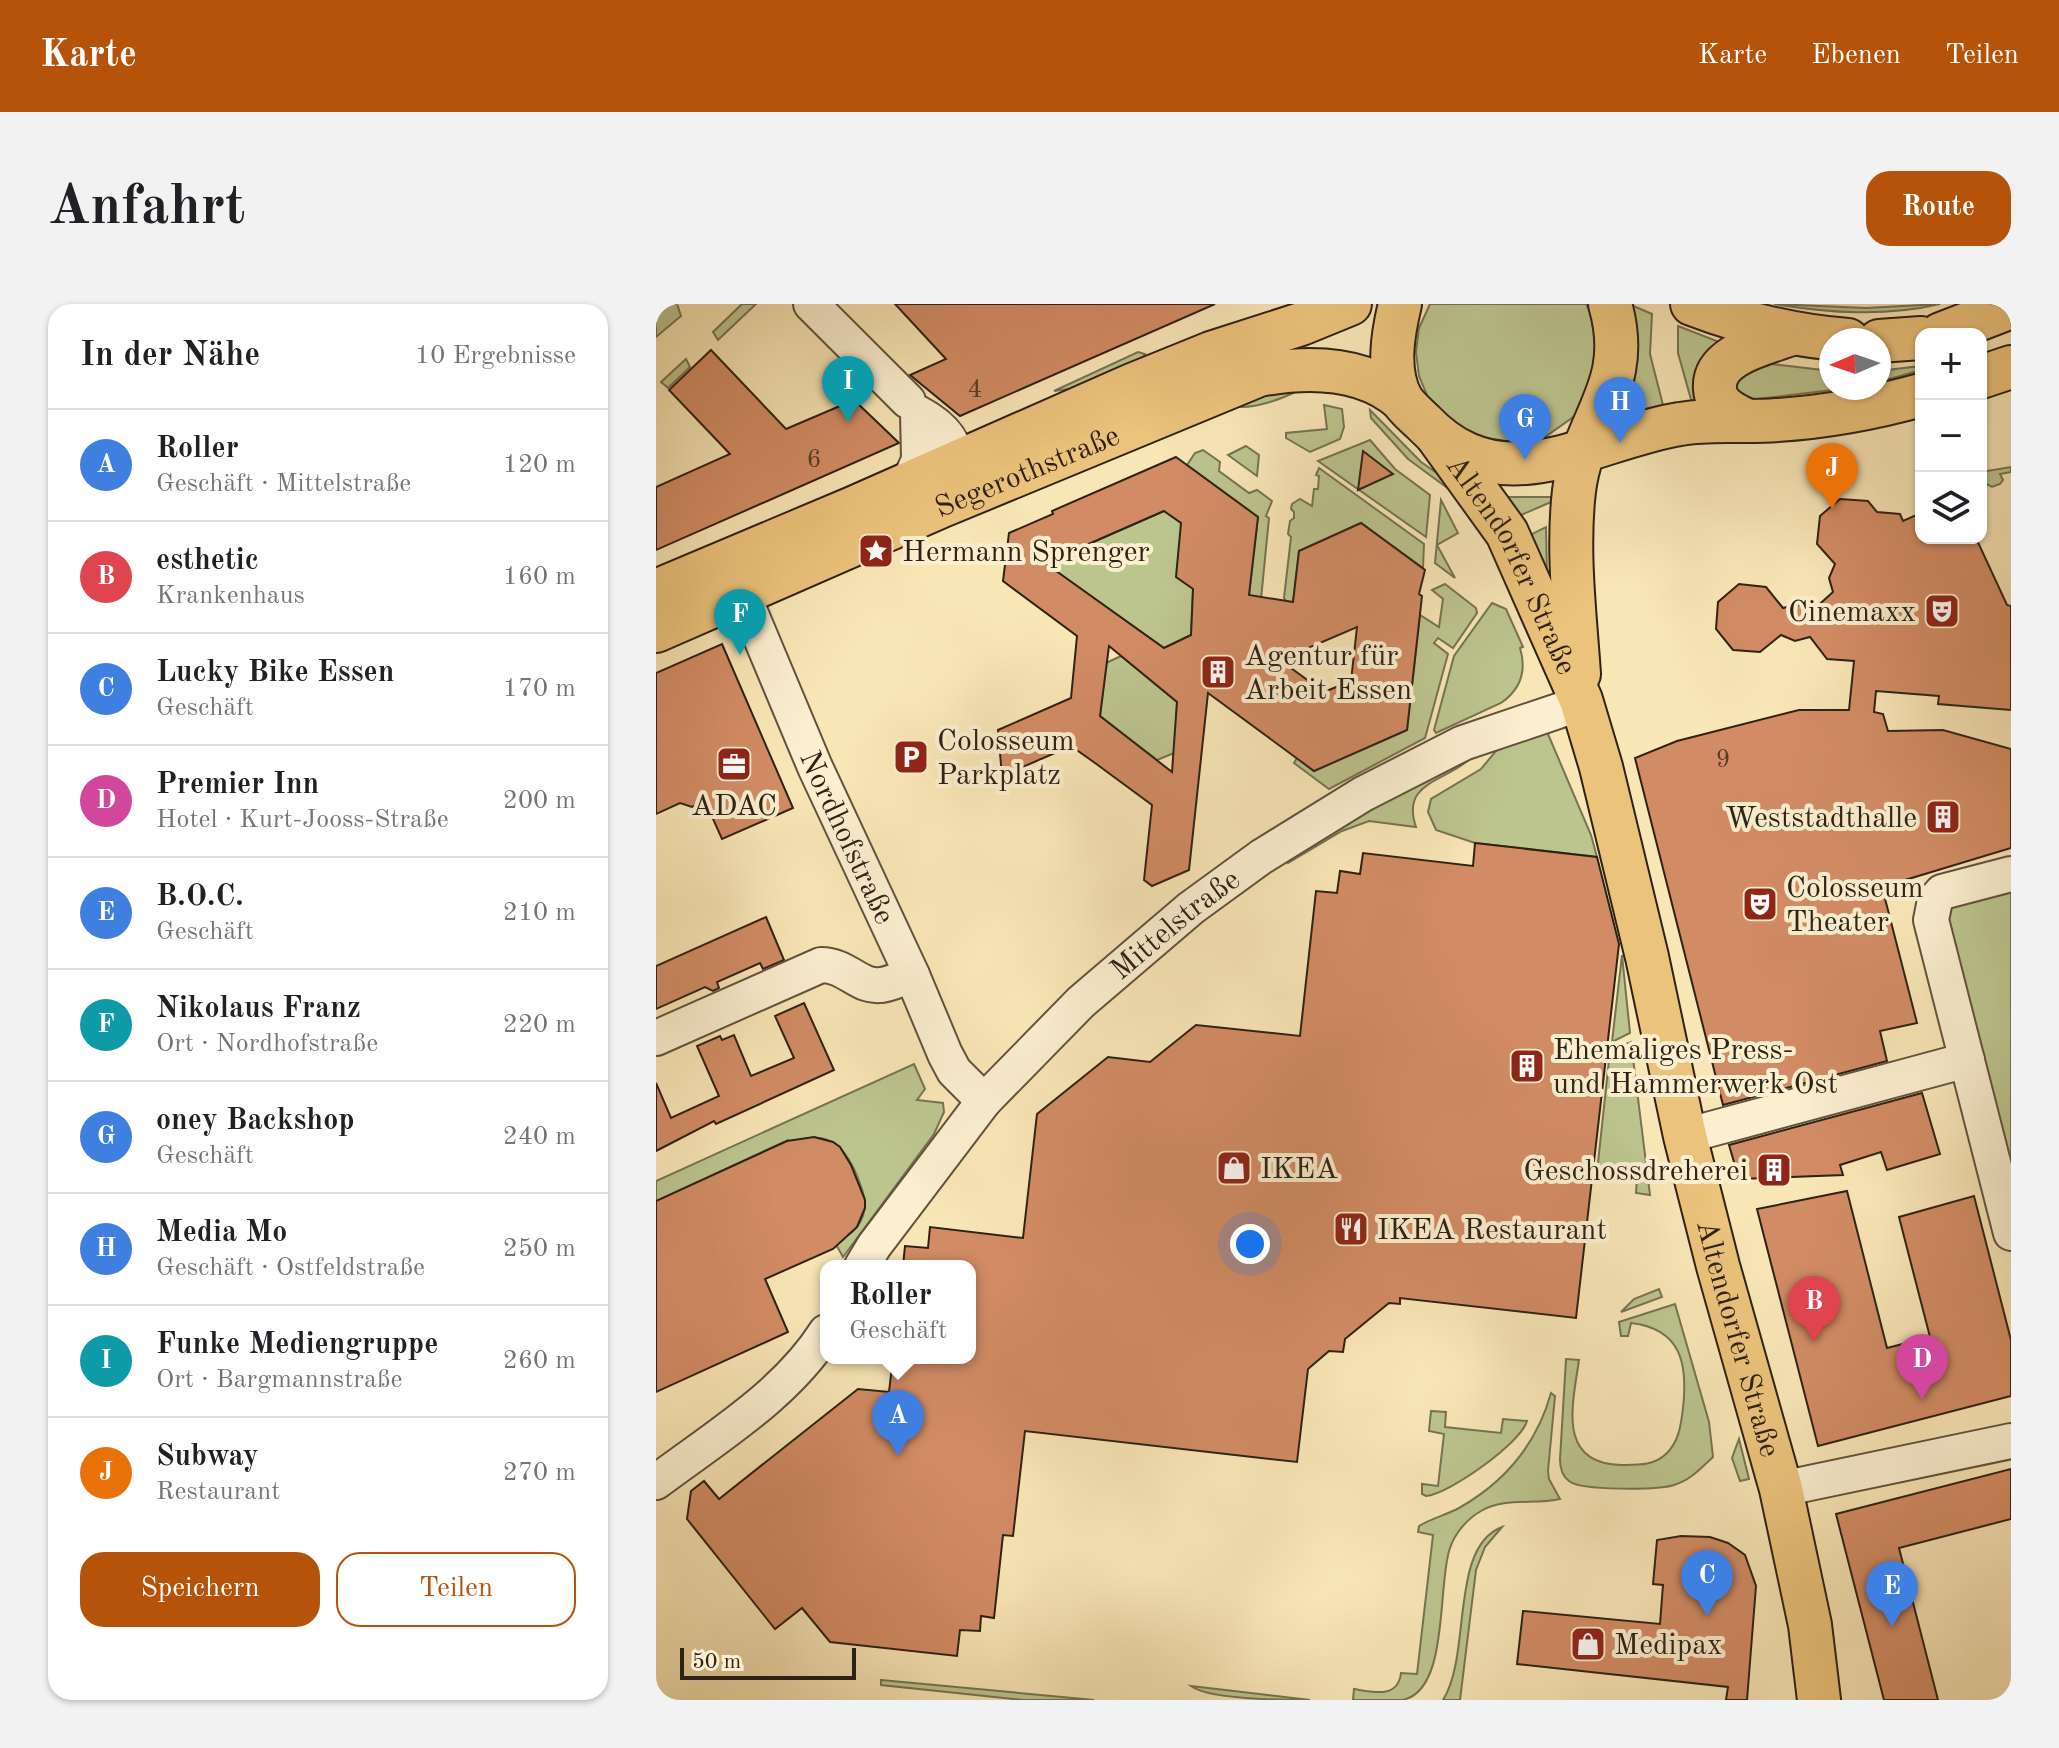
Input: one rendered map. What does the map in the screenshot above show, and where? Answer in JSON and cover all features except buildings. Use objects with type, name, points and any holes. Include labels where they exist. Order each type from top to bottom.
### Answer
[{"type":"main road","name":"Segerothstraße","points":[[926,494],[957,462],[1308,314],[1350,304]]},
{"type":"main road","name":"Altendorfer Straße","points":[[1581,700],[1574,602],[1574,492],[1584,450],[1615,374],[1617,338],[1610,304]]},
{"type":"main road","points":[[1692,304],[1739,322],[1819,337]]},
{"type":"main road","points":[[1957,328],[2011,307]]},
{"type":"main road","points":[[1402,308],[1393,364],[1402,400]]},
{"type":"main road","points":[[1744,419],[1719,401],[1715,388],[1717,373],[1730,360],[1791,334]]},
{"type":"main road","points":[[1891,340],[1915,338]]},
{"type":"main road","points":[[1987,375],[2011,367]]},
{"type":"main road","name":"Segerothstraße","points":[[656,631],[735,577],[926,494],[1259,375],[1296,369],[1338,372],[1375,382],[1402,400],[1437,436]]},
{"type":"main road","points":[[1437,436],[1475,458],[1509,464],[1545,462],[1680,423],[1744,419],[1774,421],[1833,414],[1915,397]]},
{"type":"main road","name":"Altendorfer Straße","points":[[1437,436],[1507,533],[1581,700],[1601,767],[1647,957],[1685,1136],[1781,1489],[1810,1625],[1819,1700]]},
{"type":"main road","name":"Segerothstraße","points":[[656,591],[735,577]]},
{"type":"street","points":[[811,304],[908,401]]},
{"type":"street","points":[[926,494],[919,460],[918,413],[942,427],[957,462]]},
{"type":"street","name":"Nordhofstraße","points":[[735,577],[825,789],[954,1071],[984,1101]]},
{"type":"street","name":"Mittelstraße","points":[[866,1260],[984,1101],[1081,1002],[1148,943],[1261,857],[1363,794],[1463,743],[1581,700]]},
{"type":"street","points":[[2011,874],[1942,892],[1932,910],[1931,920],[2011,1233]]},
{"type":"street","points":[[656,1038],[821,965],[835,965],[866,984],[880,985],[912,975]]},
{"type":"street","points":[[1685,1136],[1964,1048]]},
{"type":"street","points":[[656,1482],[781,1386],[809,1359],[820,1342]]},
{"type":"street","points":[[1781,1489],[2011,1441]]},
{"type":"green space","points":[[656,304],[677,304],[681,316],[656,337]]},
{"type":"green space","points":[[742,304],[756,304],[718,340],[713,332]]},
{"type":"green space","points":[[1430,304],[1586,304],[1595,321],[1600,358],[1576,415],[1545,437],[1508,445],[1461,432],[1428,398],[1419,376],[1416,352],[1419,328]]},
{"type":"green space","points":[[1774,304],[1866,308],[1940,304],[1899,311],[1857,312]]},
{"type":"green space","points":[[1631,305],[1652,314],[1650,354],[1663,405],[1620,414]]},
{"type":"green space","points":[[1678,326],[1727,345],[1703,402],[1692,403],[1678,353]]},
{"type":"green space","points":[[1138,352],[1145,354],[1141,361],[1078,388],[1054,391]]},
{"type":"green space","points":[[686,359],[690,367],[668,388],[661,382]]},
{"type":"green space","points":[[1763,363],[1819,370],[1819,392],[1749,400],[1734,393],[1734,375]]},
{"type":"green space","points":[[1915,367],[1915,372],[1891,379],[1891,370]]},
{"type":"green space","points":[[1297,391],[1258,405],[1235,406],[1254,397]]},
{"type":"green space","points":[[1324,405],[1342,409],[1344,427],[1340,439],[1310,452],[1286,438],[1286,433],[1327,429]]},
{"type":"green space","points":[[1370,410],[1421,462],[1444,478],[1461,498],[1408,459],[1371,418]]},
{"type":"green space","points":[[1370,440],[1395,469],[1430,495],[1426,537],[1318,461]]},
{"type":"green space","points":[[1246,446],[1259,455],[1257,476],[1228,455]]},
{"type":"green space","points":[[1203,450],[1220,462],[1219,471],[1249,493],[1257,490],[1272,501],[1266,516],[1269,518],[1261,599],[1249,596],[1258,517],[1187,465],[1195,453]]},
{"type":"green space","points":[[2011,467],[2011,472],[2000,474],[2003,480],[2000,484],[1992,487],[1987,484],[1987,471]]},
{"type":"green space","points":[[1319,468],[1424,544],[1423,568],[1361,523],[1299,551],[1292,611],[1284,598],[1291,537],[1288,534],[1290,521],[1294,518],[1291,509],[1292,504],[1300,499],[1312,506],[1314,489],[1318,489],[1319,476],[1316,475]]},
{"type":"green space","points":[[1504,497],[1551,497],[1551,502],[1512,519]]},
{"type":"green space","points":[[1441,500],[1458,533],[1437,545],[1455,578],[1435,563]]},
{"type":"green space","points":[[1164,511],[1181,523],[1193,589],[1191,635],[1164,648],[1054,570],[1055,559]]},
{"type":"green space","points":[[1546,527],[1547,578],[1522,539]]},
{"type":"green space","points":[[1445,584],[1476,608],[1477,613],[1453,648],[1438,638],[1434,643],[1448,654],[1425,738],[1329,789],[1294,763],[1297,758],[1314,771],[1407,730],[1420,615],[1439,627],[1443,599],[1432,590]]},
{"type":"green space","points":[[1492,603],[1506,609],[1523,647],[1520,648],[1523,664],[1518,686],[1501,703],[1436,733],[1434,730],[1454,656]]},
{"type":"green space","points":[[1121,656],[1177,702],[1174,753],[1157,760],[1100,716],[1106,663]]},
{"type":"green space","points":[[1545,727],[1591,835],[1597,857],[1475,843],[1436,830],[1428,812],[1431,799],[1481,769],[1505,740]]},
{"type":"green space","points":[[1472,757],[1420,791],[1414,800],[1416,827],[1369,821],[1342,831],[1288,863],[1285,860],[1361,811]]},
{"type":"green space","points":[[2011,876],[2011,1227],[1935,911]]},
{"type":"green space","points":[[1622,955],[1630,1033],[1612,1042]]},
{"type":"green space","points":[[1631,1042],[1650,1195],[1636,1193],[1637,1177],[1597,1172],[1610,1051]]},
{"type":"green space","points":[[914,1064],[925,1089],[917,1100],[943,1103],[944,1112],[934,1134],[843,1257],[834,1241],[853,1232],[861,1221],[865,1200],[849,1160],[843,1151],[826,1139],[813,1138],[791,1146],[788,1140],[656,1201],[656,1181]]},
{"type":"green space","points":[[1659,1289],[1662,1297],[1621,1312],[1634,1299]]},
{"type":"green space","points":[[1675,1304],[1709,1422],[1713,1457],[1686,1480],[1665,1487],[1603,1488],[1569,1481],[1562,1471],[1560,1459],[1566,1359],[1579,1360],[1573,1428],[1586,1454],[1600,1462],[1640,1465],[1662,1457],[1677,1438],[1684,1392],[1678,1351],[1661,1332],[1648,1327],[1631,1323],[1628,1336],[1621,1336],[1619,1322]]},
{"type":"green space","points":[[1551,1393],[1555,1396],[1548,1471],[1560,1499],[1500,1504],[1481,1511],[1466,1522],[1455,1537],[1446,1564],[1439,1634],[1428,1678],[1417,1693],[1402,1700],[1353,1700],[1354,1689],[1384,1692],[1395,1687],[1401,1673],[1417,1674],[1433,1535],[1418,1532],[1419,1526],[1476,1498],[1505,1473],[1528,1445]]},
{"type":"green space","points":[[1431,1411],[1446,1412],[1445,1427],[1501,1433],[1503,1419],[1527,1421],[1512,1442],[1483,1466],[1451,1487],[1426,1496],[1422,1494],[1422,1484],[1438,1486],[1444,1434],[1429,1431]]},
{"type":"green space","points":[[1739,1439],[1749,1479],[1740,1481],[1732,1458]]},
{"type":"green space","points":[[1502,1527],[1485,1547],[1476,1570],[1460,1700],[1443,1700],[1452,1680],[1474,1556],[1485,1538]]},
{"type":"green space","points":[[881,1680],[1094,1700],[1023,1700],[881,1685]]},
{"type":"green space","points":[[1191,1686],[1310,1700],[1230,1697]]},
{"type":"place","name":"Funke Mediengruppe","points":[[848,422]]},
{"type":"place","name":"Media Mo","points":[[1620,443]]},
{"type":"place","name":"oney Backshop","points":[[1525,460]]},
{"type":"place","name":"Subway","points":[[1832,509]]},
{"type":"place","name":"Hermann Sprenger","points":[[876,551]]},
{"type":"place","name":"Cinemaxx","points":[[1942,611]]},
{"type":"place","name":"Nikolaus Franz","points":[[740,655]]},
{"type":"place","name":"Agentur für Arbeit Essen","points":[[1218,672]]},
{"type":"place","name":"Colosseum Parkplatz","points":[[911,757]]},
{"type":"place","name":"ADAC","points":[[734,764]]},
{"type":"place","name":"Weststadthalle","points":[[1943,817]]},
{"type":"place","name":"Colosseum Theater","points":[[1760,904]]},
{"type":"place","name":"Ehemaliges Press- und Hammerwerk Ost","points":[[1527,1066]]},
{"type":"place","name":"IKEA","points":[[1234,1168]]},
{"type":"place","name":"Geschossdreherei","points":[[1774,1170]]},
{"type":"place","name":"IKEA Restaurant","points":[[1351,1229]]},
{"type":"place","name":"esthetic","points":[[1814,1342]]},
{"type":"place","name":"Premier Inn","points":[[1922,1400]]},
{"type":"place","name":"Roller","points":[[898,1456]]},
{"type":"place","name":"Lucky Bike Essen","points":[[1707,1616]]},
{"type":"place","name":"B.O.C.","points":[[1892,1627]]},
{"type":"place","name":"Medipax","points":[[1588,1644]]}]
